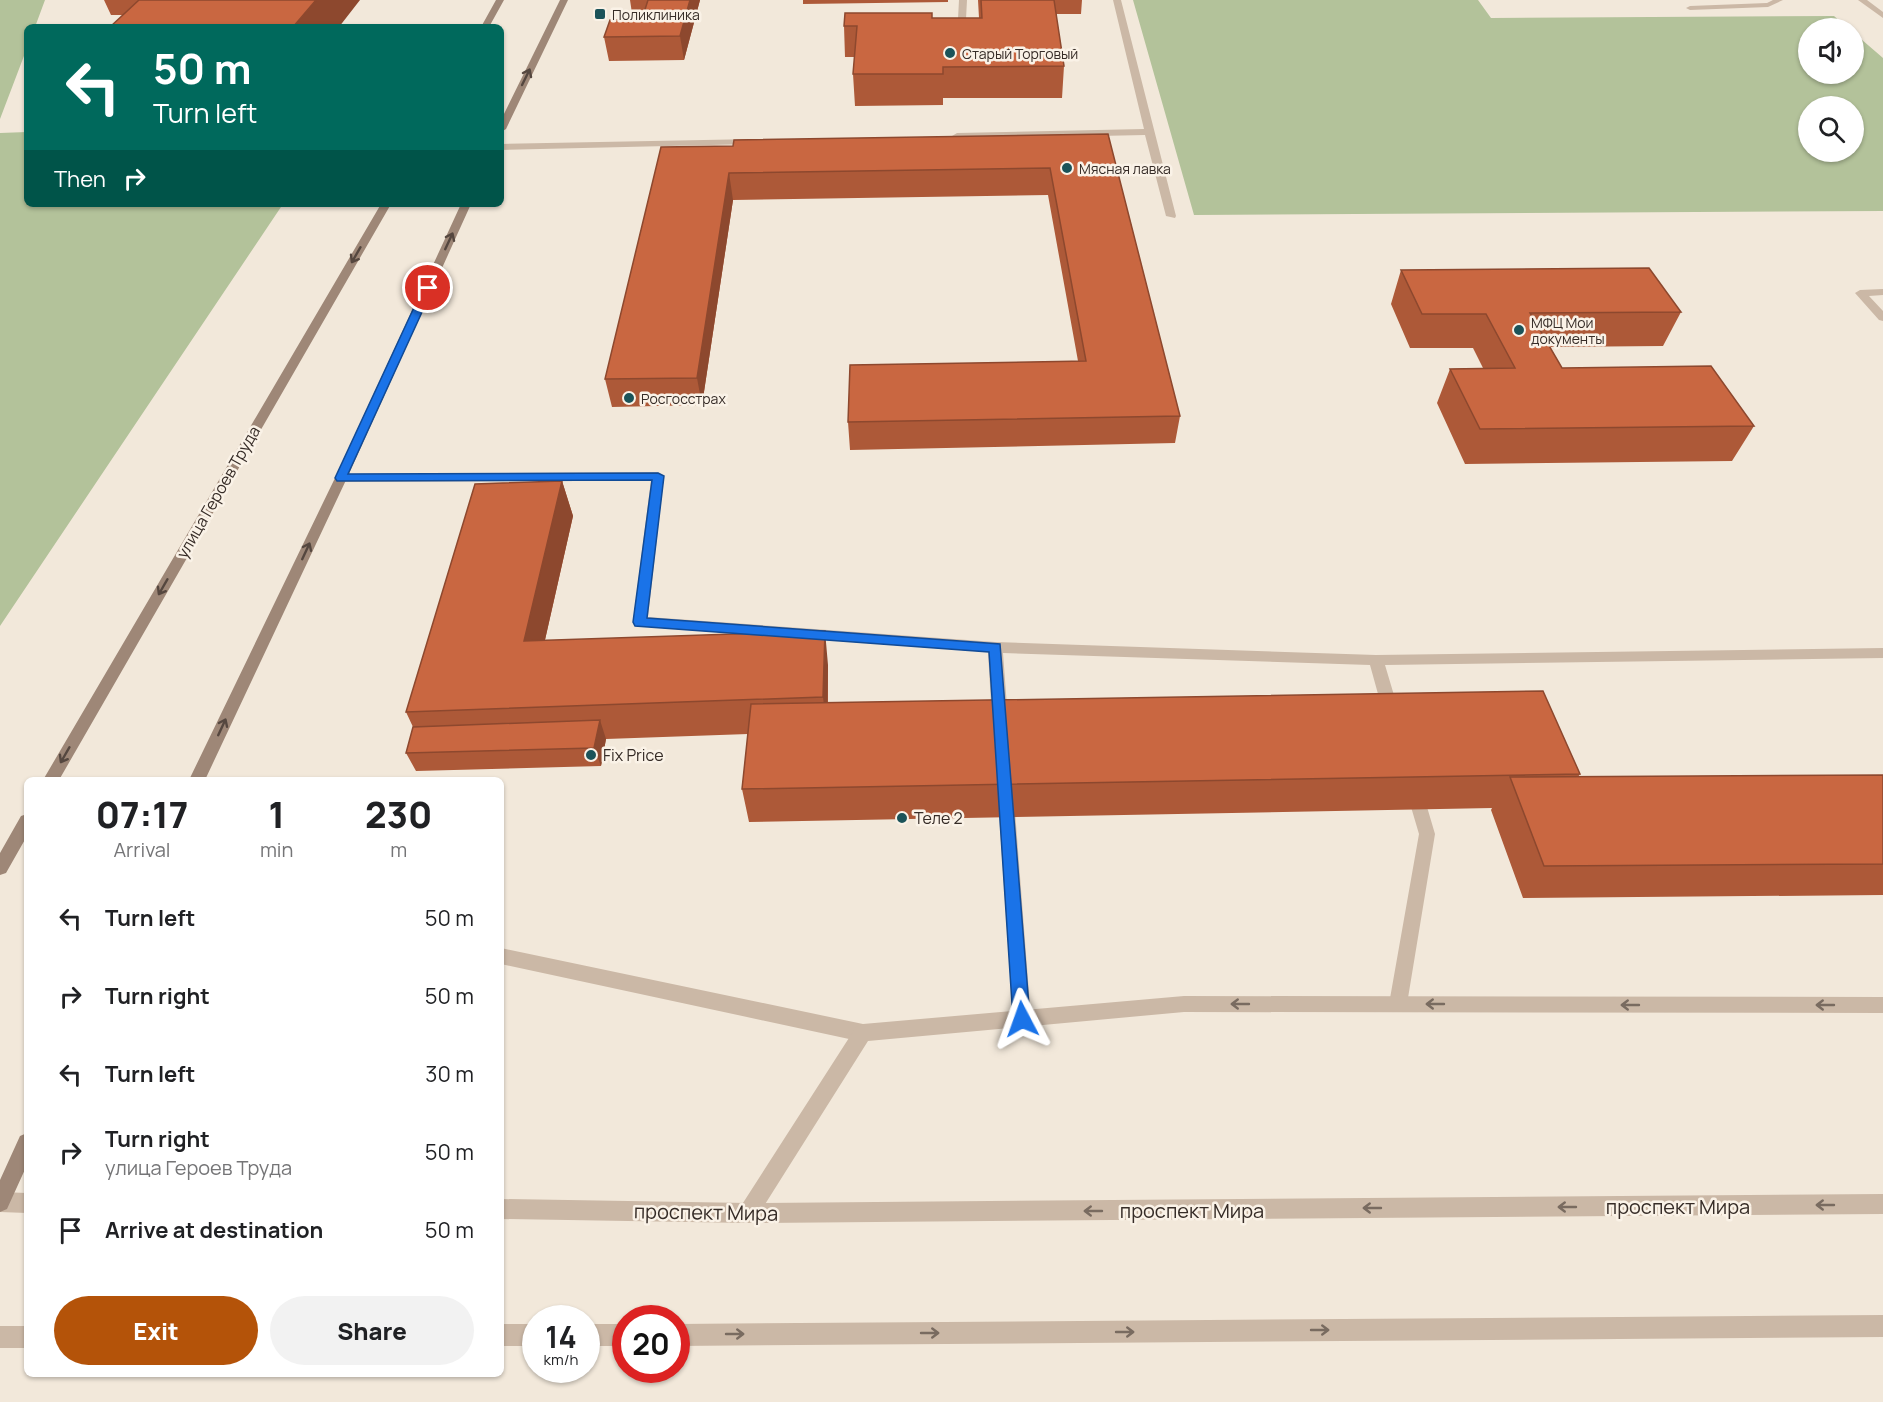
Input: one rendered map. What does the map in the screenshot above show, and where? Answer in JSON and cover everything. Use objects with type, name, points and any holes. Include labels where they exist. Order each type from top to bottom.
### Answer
[{"type":"main road","points":[[487,24],[500,0]]},
{"type":"main road","points":[[504,123],[564,0]]},
{"type":"main road","name":"улица Героев Труда","points":[[53,777],[384,207]]},
{"type":"main road","points":[[198,777],[341,478],[465,207]]},
{"type":"main road","points":[[0,868],[24,826]]},
{"type":"main road","points":[[0,1202],[24,1150]]},
{"type":"street","points":[[961,38],[963,0]]},
{"type":"street","points":[[1117,0],[1171,216]]},
{"type":"street","points":[[1690,8],[1747,3],[1768,5],[1779,0]]},
{"type":"street","points":[[1862,0],[1883,16]]},
{"type":"street","points":[[945,137],[1149,132]]},
{"type":"street","points":[[504,147],[765,141]]},
{"type":"street","points":[[1883,292],[1860,293],[1883,318]]},
{"type":"street","points":[[341,478],[658,476],[640,622],[995,647],[1376,660],[1883,653]]},
{"type":"street","points":[[995,647],[1002,740]]},
{"type":"street","points":[[1376,660],[1395,725]]},
{"type":"street","points":[[1398,1004],[1427,834],[1411,779]]},
{"type":"street","points":[[1005,787],[1022,1019]]},
{"type":"street","points":[[504,957],[863,1033],[1184,1004],[1883,1005]]},
{"type":"street","points":[[747,1213],[863,1033]]},
{"type":"street","points":[[0,1202],[24,1203]]},
{"type":"street","name":"проспект Мира","points":[[504,1209],[747,1213],[1883,1204]]},
{"type":"street","points":[[690,1335],[1883,1326]]},
{"type":"street","points":[[504,1335],[522,1335]]},
{"type":"street","points":[[0,1337],[24,1337]]},
{"type":"green space","points":[[0,0],[45,0],[36,24],[24,24],[24,56],[0,119]]},
{"type":"green space","points":[[1133,0],[1478,0],[1491,18],[1834,16],[1836,18],[1798,18],[1798,84],[1864,84],[1864,42],[1883,58],[1883,211],[1194,215]]},
{"type":"green space","points":[[24,132],[24,207],[281,207],[0,626],[0,133]]},
{"type":"building","points":[[139,0],[316,0],[296,24],[113,24]]},
{"type":"building","points":[[648,0],[690,0],[680,36],[604,37],[610,20],[642,19]]},
{"type":"building","points":[[981,0],[1054,0],[1064,66],[943,67],[943,74],[853,74],[857,26],[844,26],[845,13],[932,13],[932,18],[982,18]]},
{"type":"building","points":[[1108,134],[1180,416],[848,422],[850,365],[1086,361],[1050,168],[729,173],[697,378],[605,379],[661,147],[733,146],[734,140]]},
{"type":"building","points":[[1649,268],[1681,312],[1530,313],[1562,368],[1711,366],[1754,426],[1480,429],[1450,369],[1515,368],[1486,314],[1422,314],[1401,270]]},
{"type":"building","points":[[562,481],[524,641],[825,631],[823,697],[406,712],[475,484]]},
{"type":"building","points":[[1543,691],[1580,774],[742,789],[751,704]]},
{"type":"building","points":[[600,720],[594,748],[406,753],[413,727]]},
{"type":"building","points":[[1883,775],[1883,864],[1544,866],[1510,777]]},
{"type":"place","name":"Поликлиника","points":[[600,14]]},
{"type":"place","name":"Старый Торговый","points":[[950,53]]},
{"type":"place","name":"Мясная лавка","points":[[1067,168]]},
{"type":"place","name":"МФЦ Мои документы","points":[[1519,330]]},
{"type":"place","name":"Росгосстрах","points":[[629,398]]},
{"type":"place","name":"Fix Price","points":[[591,755]]},
{"type":"place","name":"Теле 2","points":[[902,818]]},
{"type":"route","points":[[428,288],[341,478],[658,476],[640,622],[995,647],[1022,1019]]}]
